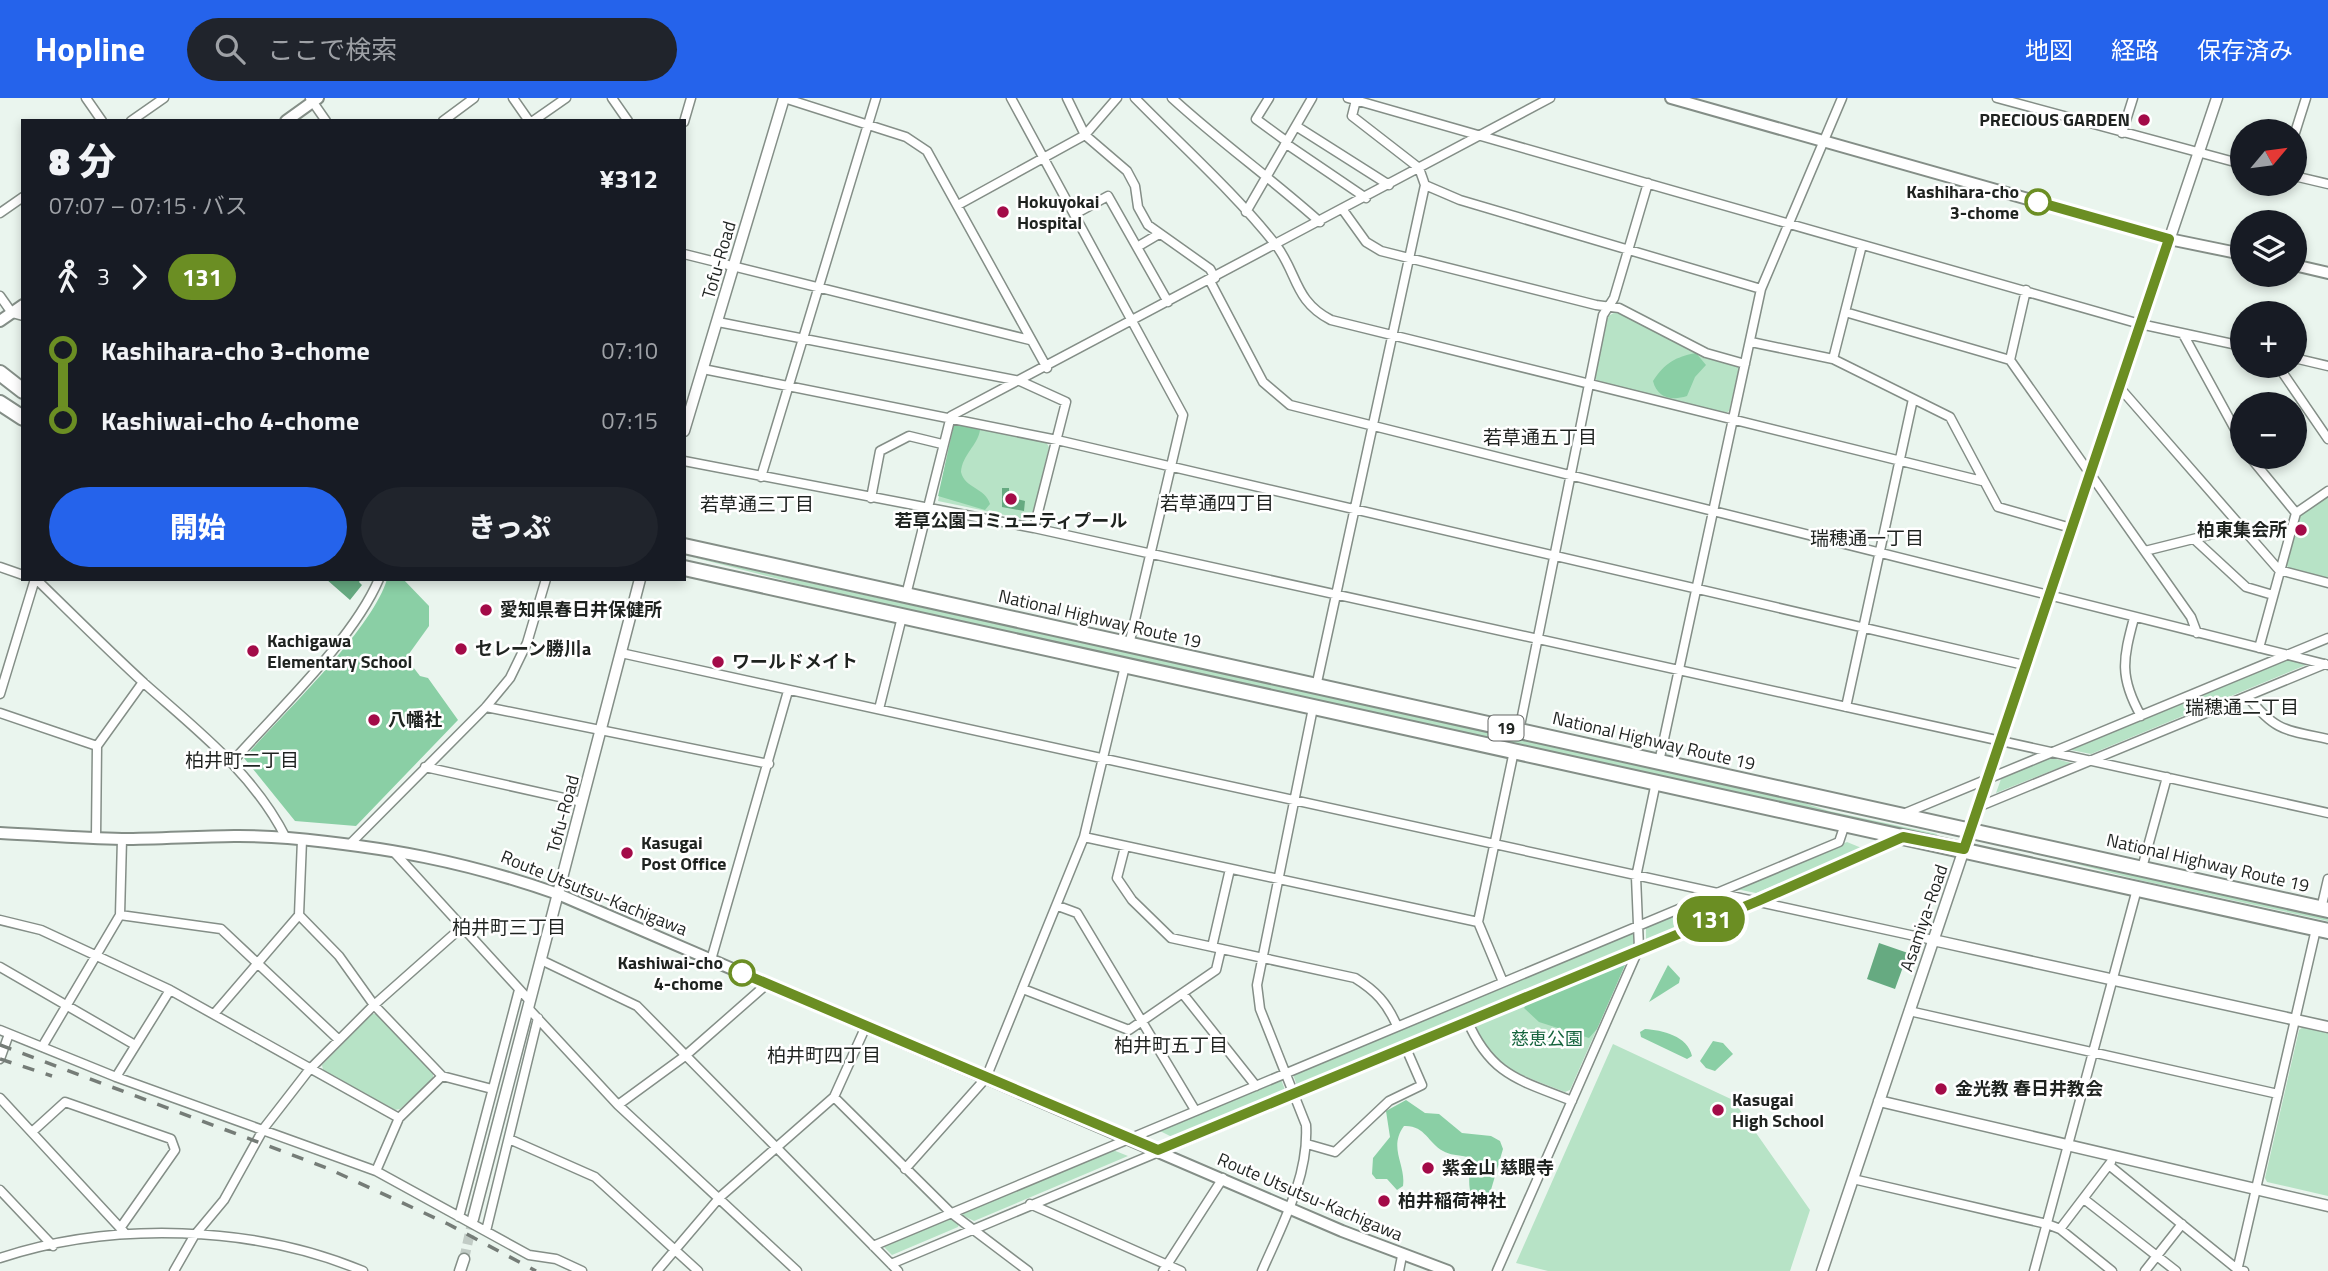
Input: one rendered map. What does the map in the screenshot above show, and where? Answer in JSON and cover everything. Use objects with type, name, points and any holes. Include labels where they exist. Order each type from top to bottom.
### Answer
[{"type":"highway","points":[[0,373],[21,389]]},
{"type":"highway","points":[[0,402],[21,417]]},
{"type":"highway","name":"National Highway Route 19","points":[[686,546],[2325,909]]},
{"type":"highway","name":"19","points":[[686,568],[2322,930]]},
{"type":"main road","points":[[1671,98],[2169,239],[2230,252]]},
{"type":"main road","points":[[289,119],[314,99]]},
{"type":"main road","points":[[2307,268],[2328,273]]},
{"type":"main road","points":[[0,321],[17,314]]},
{"type":"main road","name":"Route Utsutsu-Kachigawa","points":[[0,833],[122,839],[286,838],[350,844],[493,871],[558,894],[1402,1256],[1448,1271]]},
{"type":"street","points":[[86,98],[101,119]]},
{"type":"street","points":[[134,119],[164,98]]},
{"type":"street","points":[[446,119],[474,98]]},
{"type":"street","points":[[513,98],[529,119]]},
{"type":"street","points":[[534,119],[566,98]]},
{"type":"street","points":[[612,98],[627,119]]},
{"type":"street","points":[[685,119],[691,98]]},
{"type":"street","points":[[784,98],[906,137],[927,151],[1047,368]]},
{"type":"street","name":"Tofu-Road","points":[[686,424],[784,98]]},
{"type":"street","points":[[761,477],[876,98]]},
{"type":"street","points":[[1011,98],[1183,415],[1173,468],[1129,645]]},
{"type":"street","points":[[1067,98],[1085,135],[1127,171],[1135,186],[1138,207],[1147,225],[1210,268],[1212,279],[1263,382],[1275,395],[1290,405],[2134,618],[2327,664]]},
{"type":"street","points":[[958,205],[1085,135],[1117,98]]},
{"type":"street","points":[[1135,98],[1276,246],[1310,307],[1331,320],[1900,463],[1982,481]]},
{"type":"street","points":[[1172,98],[1221,142],[1268,175],[1320,222]]},
{"type":"street","points":[[1269,98],[1255,119],[1366,198]]},
{"type":"street","points":[[1245,212],[1312,98]]},
{"type":"street","points":[[906,595],[951,416],[1047,368],[1549,98]]},
{"type":"street","points":[[1659,762],[1761,289],[1842,98]]},
{"type":"street","points":[[1997,98],[2230,161]]},
{"type":"street","points":[[2122,133],[2133,98]]},
{"type":"street","name":"Asamiya-Road","points":[[1823,1271],[2024,665],[2217,98]]},
{"type":"street","points":[[2299,119],[2306,98]]},
{"type":"street","points":[[314,99],[325,119]]},
{"type":"street","points":[[1317,687],[1425,186],[1419,168],[1352,116],[1352,99],[2140,324],[2230,344]]},
{"type":"street","points":[[1296,126],[1389,185]]},
{"type":"street","points":[[2307,179],[2328,184]]},
{"type":"street","points":[[1519,731],[1589,385],[1608,307],[1614,298],[1630,250],[1648,183]]},
{"type":"street","points":[[1425,186],[1460,200],[1761,289]]},
{"type":"street","points":[[1075,214],[1108,196],[1168,302]]},
{"type":"street","points":[[0,213],[21,198]]},
{"type":"street","points":[[1343,210],[1366,242],[1381,251],[1608,307],[1619,307],[1706,353],[1745,364]]},
{"type":"street","points":[[1137,247],[1159,234]]},
{"type":"street","points":[[1833,359],[1863,245]]},
{"type":"street","points":[[686,255],[1030,340]]},
{"type":"street","points":[[2010,360],[2025,290]]},
{"type":"street","points":[[0,296],[17,314]]},
{"type":"street","points":[[1845,312],[2010,360],[2191,617],[2197,633]]},
{"type":"street","points":[[718,322],[1020,381],[1066,402],[1034,528]]},
{"type":"street","points":[[2183,334],[2230,420]]},
{"type":"street","points":[[1751,342],[1833,359],[1950,416],[1998,507],[2071,528]]},
{"type":"street","points":[[2307,361],[2328,366]]},
{"type":"street","points":[[703,369],[951,416],[2024,665]]},
{"type":"street","points":[[2286,378],[2328,439]]},
{"type":"street","points":[[2120,388],[2279,570],[2328,583]]},
{"type":"street","points":[[1846,707],[1913,399]]},
{"type":"street","points":[[871,498],[880,451],[909,436],[942,444]]},
{"type":"street","points":[[686,461],[1034,528],[1679,669],[1999,743],[2328,813]]},
{"type":"street","points":[[2260,469],[2296,513]]},
{"type":"street","points":[[2259,648],[2296,513],[2328,491]]},
{"type":"street","points":[[2145,551],[2241,527]]},
{"type":"street","points":[[2194,539],[2246,587],[2273,596]]},
{"type":"street","points":[[0,567],[21,574]]},
{"type":"street","points":[[0,694],[35,581]]},
{"type":"street","points":[[38,581],[143,682],[233,761],[277,819],[286,838]]},
{"type":"street","points":[[233,761],[348,632],[371,598],[378,581]]},
{"type":"street","points":[[350,844],[486,708],[510,678],[527,643],[545,581]]},
{"type":"street","name":"Tofu-Road","points":[[473,1219],[639,581]]},
{"type":"street","points":[[879,709],[902,617]]},
{"type":"street","points":[[2134,618],[2123,665],[2124,680],[2141,716]]},
{"type":"street","points":[[1900,816],[2328,638]]},
{"type":"street","points":[[621,653],[2328,1027]]},
{"type":"street","points":[[1978,807],[2327,664]]},
{"type":"street","points":[[905,1169],[986,1077],[1084,837],[1125,666]]},
{"type":"street","points":[[96,837],[97,746],[143,682]]},
{"type":"street","points":[[711,960],[788,691]]},
{"type":"street","points":[[2248,698],[2266,720],[2283,730],[2328,739]]},
{"type":"street","points":[[486,708],[769,764]]},
{"type":"street","points":[[1262,1271],[1290,1207],[1307,1144],[1306,1125],[1260,1009],[1257,985],[1314,708]]},
{"type":"street","points":[[0,713],[97,746]]},
{"type":"street","points":[[1503,982],[1478,922],[1514,751]]},
{"type":"street","points":[[425,767],[582,802]]},
{"type":"street","points":[[2142,868],[2167,777]]},
{"type":"street","points":[[1497,1271],[1639,948],[1636,877],[1656,782]]},
{"type":"street","points":[[873,1246],[1839,842],[1845,824]]},
{"type":"street","points":[[1084,837],[1478,922]]},
{"type":"street","points":[[891,1264],[1467,1020],[1758,901],[1903,837]]},
{"type":"street","points":[[42,1047],[120,915],[122,839]]},
{"type":"street","points":[[214,1014],[299,915],[302,840]]},
{"type":"street","points":[[1125,847],[1117,878],[1132,900],[1171,938],[1355,978],[1375,990],[1389,1007],[1397,1026]]},
{"type":"street","points":[[393,851],[519,990],[538,1018],[618,1104],[797,1271]]},
{"type":"street","points":[[1023,989],[1129,1030],[1142,1023],[1216,971],[1217,948],[1230,869]]},
{"type":"street","points":[[2325,909],[2328,879]]},
{"type":"street","points":[[2034,1271],[2137,889]]},
{"type":"street","points":[[1058,906],[1077,914],[1195,1110]]},
{"type":"street","points":[[120,915],[221,929],[339,1040]]},
{"type":"street","points":[[299,915],[339,956],[374,1005],[442,1076],[492,1089]]},
{"type":"street","points":[[0,920],[41,930],[170,990],[399,1118]]},
{"type":"street","points":[[174,1271],[194,1236],[224,1200],[264,1128],[309,1070],[374,1005],[462,928]]},
{"type":"street","points":[[2111,1161],[2182,1224],[2240,1270],[2295,1019],[2322,930]]},
{"type":"street","points":[[541,960],[637,1006],[898,1271]]},
{"type":"street","points":[[0,967],[135,1045]]},
{"type":"street","points":[[618,1104],[685,1056],[768,984]]},
{"type":"street","points":[[116,1077],[170,990]]},
{"type":"street","points":[[459,1217],[519,990]]},
{"type":"street","points":[[1183,994],[1256,1086]]},
{"type":"street","points":[[1909,1011],[2278,1094]]},
{"type":"street","points":[[486,1231],[538,1018]]},
{"type":"street","points":[[1467,1020],[1485,1055],[1494,1065],[1518,1079],[1573,1101]]},
{"type":"street","points":[[657,1271],[720,1197],[834,1097],[866,1026]]},
{"type":"street","points":[[0,1030],[116,1077],[264,1128],[376,1171],[529,1255],[556,1259],[582,1271]]},
{"type":"street","points":[[0,1059],[9,1034]]},
{"type":"street","points":[[1307,1144],[1335,1152],[1389,1101],[1422,1085],[1405,1046]]},
{"type":"street","points":[[376,1171],[399,1118],[442,1076]]},
{"type":"street","points":[[834,1097],[950,1212],[1028,1271]]},
{"type":"street","points":[[0,1098],[123,1230]]},
{"type":"street","points":[[1879,1101],[2067,1145],[2111,1161],[2328,1206]]},
{"type":"street","points":[[33,1132],[65,1102],[171,1139],[175,1150],[123,1230]]},
{"type":"street","points":[[509,1139],[595,1177],[698,1271]]},
{"type":"street","points":[[2060,1229],[2111,1161]]},
{"type":"street","points":[[1165,1268],[1223,1178]]},
{"type":"street","points":[[1853,1179],[2047,1224],[2060,1229],[2112,1271]]},
{"type":"street","points":[[0,1190],[52,1246]]},
{"type":"street","points":[[2084,1199],[2176,1271]]},
{"type":"street","points":[[1030,1204],[1165,1268],[1181,1271]]},
{"type":"street","points":[[2145,1271],[2182,1224]]},
{"type":"street","points":[[0,1258],[123,1230],[156,1231],[247,1240],[325,1255],[363,1271]]},
{"type":"street","points":[[1399,1271],[1402,1256]]},
{"type":"street","points":[[460,1271],[464,1259]]},
{"type":"green space","points":[[1618,311],[1736,364],[1739,368],[1729,411],[1725,414],[1598,382],[1595,378],[1608,316]]},
{"type":"green space","points":[[959,421],[1046,442],[1049,447],[1032,518],[1029,520],[938,501],[953,425]]},
{"type":"green space","points":[[2328,496],[2328,579],[2291,570],[2286,565],[2300,515]]},
{"type":"green space","points":[[686,555],[1788,798],[1829,811],[1937,834],[1936,836],[838,594]]},
{"type":"green space","points":[[2286,659],[2306,665],[2091,754],[2071,750]]},
{"type":"green space","points":[[2049,757],[2071,763],[1996,793],[2001,779]]},
{"type":"green space","points":[[1847,842],[1864,849],[1756,893],[1736,889]]},
{"type":"green space","points":[[1998,844],[2328,917],[2328,921],[2139,880]]},
{"type":"green space","points":[[1713,899],[1735,903],[1646,940],[1646,926]]},
{"type":"green space","points":[[1633,933],[1634,945],[1297,1086],[1293,1074]]},
{"type":"green space","name":"慈恵公園","points":[[1621,961],[1625,965],[1570,1090],[1565,1092],[1536,1081],[1501,1062],[1491,1052],[1475,1025],[1477,1021]]},
{"type":"green space","points":[[372,1014],[378,1014],[433,1073],[433,1079],[400,1109],[395,1110],[323,1070],[322,1065]]},
{"type":"green space","points":[[2303,1027],[2328,1033],[2328,1196],[2267,1182],[2265,1178],[2299,1030]]},
{"type":"green space","points":[[1613,1044],[1733,1100],[1810,1210],[1790,1271],[1548,1271],[1516,1263]]},
{"type":"green space","points":[[1281,1079],[1285,1090],[1172,1137],[1158,1130]]},
{"type":"green space","points":[[1113,1150],[1128,1156],[974,1221],[962,1215],[963,1211]]},
{"type":"green space","points":[[948,1218],[959,1224],[958,1227],[892,1255],[882,1245]]},
{"type":"shaded area","points":[[1696,353],[1706,365],[1695,377],[1687,396],[1671,398],[1662,395],[1653,381],[1666,365]]},
{"type":"shaded area","points":[[959,423],[980,430],[964,460],[961,472],[967,482],[987,498],[990,504],[985,510],[938,496],[954,425]]},
{"type":"shaded area","name":"若草公園コミュニティプール","points":[[1002,488],[1009,488],[1009,497],[1025,501],[1024,511],[1002,507]]},
{"type":"shaded area","points":[[328,581],[360,581],[362,585],[350,600]]},
{"type":"shaded area","points":[[386,581],[405,581],[429,606],[429,626],[406,658],[420,676],[428,678],[458,720],[356,826],[295,821],[244,758],[324,672],[364,622]]},
{"type":"shaded area","points":[[1879,943],[1908,953],[1895,989],[1867,979]]},
{"type":"shaded area","points":[[1621,961],[1625,965],[1597,1029],[1589,1038],[1539,1022],[1524,1008],[1529,1000]]},
{"type":"shaded area","points":[[1668,965],[1680,978],[1679,983],[1649,1002]]},
{"type":"shaded area","points":[[1645,1029],[1680,1039],[1690,1049],[1692,1056],[1687,1059],[1641,1037],[1640,1032]]},
{"type":"shaded area","points":[[1713,1041],[1723,1043],[1733,1054],[1715,1071],[1706,1068],[1700,1061]]},
{"type":"shaded area","points":[[1406,1100],[1425,1113],[1439,1114],[1462,1133],[1491,1136],[1500,1141],[1503,1149],[1488,1200],[1480,1205],[1472,1196],[1469,1185],[1470,1162],[1467,1157],[1443,1151],[1422,1131],[1411,1126],[1404,1126],[1399,1134],[1397,1149],[1403,1186],[1397,1190],[1387,1179],[1376,1179],[1372,1174],[1373,1158],[1390,1137],[1386,1111]]},
{"type":"tunnel","points":[[464,1259],[473,1219]]},
{"type":"railway","points":[[0,1045],[327,1168],[448,1224],[536,1271]]},
{"type":"railway","points":[[0,1059],[52,1076]]},
{"type":"bus line","name":"131","points":[[742,973],[1158,1150],[1639,948],[1758,901],[1903,837],[1964,849],[2169,239],[2038,202]]},
{"type":"place","name":"PRECIOUS GARDEN","points":[[2144,120]]},
{"type":"place","name":"Kashihara-cho 3-chome","points":[[2038,202]]},
{"type":"place","name":"Hokuyokai Hospital","points":[[1003,212]]},
{"type":"place","name":"若草公園コミュニティプール","points":[[1011,499]]},
{"type":"place","name":"柏東集会所","points":[[2301,530]]},
{"type":"place","name":"愛知県春日井保健所","points":[[486,610]]},
{"type":"place","name":"セレーン勝川a","points":[[461,649]]},
{"type":"place","name":"Kachigawa Elementary School","points":[[253,651]]},
{"type":"place","name":"ワールドメイト","points":[[718,662]]},
{"type":"place","name":"八幡社","points":[[374,720]]},
{"type":"place","name":"Kasugai Post Office","points":[[627,853]]},
{"type":"place","name":"Kashiwai-cho 4-chome","points":[[742,973]]},
{"type":"place","name":"金光教 春日井教会","points":[[1941,1089]]},
{"type":"place","name":"Kasugai High School","points":[[1718,1110]]},
{"type":"place","name":"紫金山 慈眼寺","points":[[1428,1168]]},
{"type":"place","name":"柏井稲荷神社","points":[[1384,1201]]},
{"type":"district","name":"若草通五丁目","points":[[1540,437]]},
{"type":"district","name":"若草通四丁目","points":[[1217,503]]},
{"type":"district","name":"若草通三丁目","points":[[757,504]]},
{"type":"district","name":"瑞穂通一丁目","points":[[1867,538]]},
{"type":"district","name":"瑞穂通二丁目","points":[[2242,707]]},
{"type":"district","name":"柏井町二丁目","points":[[242,760]]},
{"type":"district","name":"柏井町三丁目","points":[[509,927]]},
{"type":"district","name":"柏井町五丁目","points":[[1171,1045]]},
{"type":"district","name":"柏井町四丁目","points":[[824,1055]]}]
